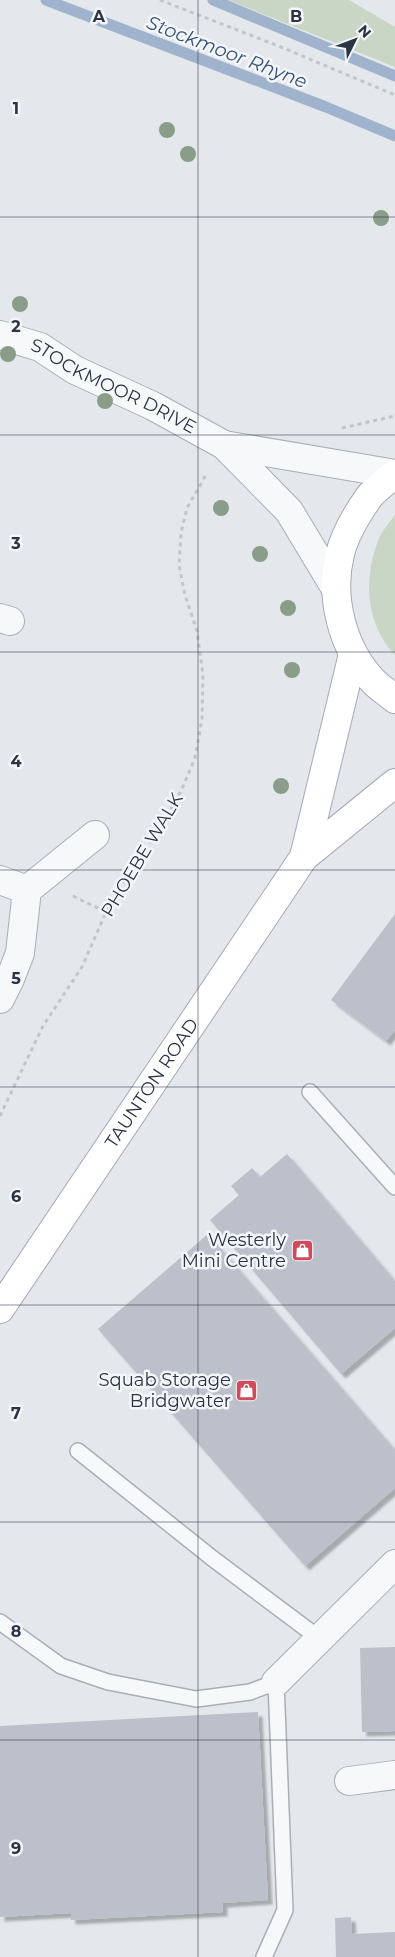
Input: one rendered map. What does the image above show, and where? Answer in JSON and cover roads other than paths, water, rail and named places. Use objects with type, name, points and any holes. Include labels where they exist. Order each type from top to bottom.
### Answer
[{"type":"main road","points":[[395,474],[371,495],[350,526],[340,554],[336,589],[341,622],[353,654],[374,682],[395,698]]},
{"type":"main road","name":"TAUNTON ROAD","points":[[304,857],[353,654]]},
{"type":"main road","name":"TAUNTON ROAD","points":[[0,1309],[304,857],[395,783]]},
{"type":"street","name":"STOCKMOOR DRIVE","points":[[0,335],[40,347],[76,370],[153,406],[224,445],[289,511],[336,589]]},
{"type":"street","name":"STOCKMOOR DRIVE","points":[[224,445],[395,474]]},
{"type":"street","points":[[0,999],[20,952],[27,890],[95,835]]},
{"type":"street","points":[[0,880],[27,890]]},
{"type":"street","points":[[276,1682],[392,1572]]},
{"type":"street","points":[[350,1780],[395,1775]]},
{"type":"lane","points":[[310,1092],[395,1187]]},
{"type":"lane","points":[[78,1451],[212,1558],[320,1639]]},
{"type":"lane","points":[[0,1622],[61,1666],[108,1682],[196,1699],[250,1692],[276,1682],[285,1910],[264,1957]]},
{"type":"waterway","name":"Stockmoor Rhyne","points":[[46,0],[326,107],[395,136]]},
{"type":"waterway","points":[[213,0],[395,76]]},
{"type":"place","name":"Westerly Mini Centre","points":[[302,1250]]},
{"type":"place","name":"Squab Storage Bridgwater","points":[[247,1390]]}]
